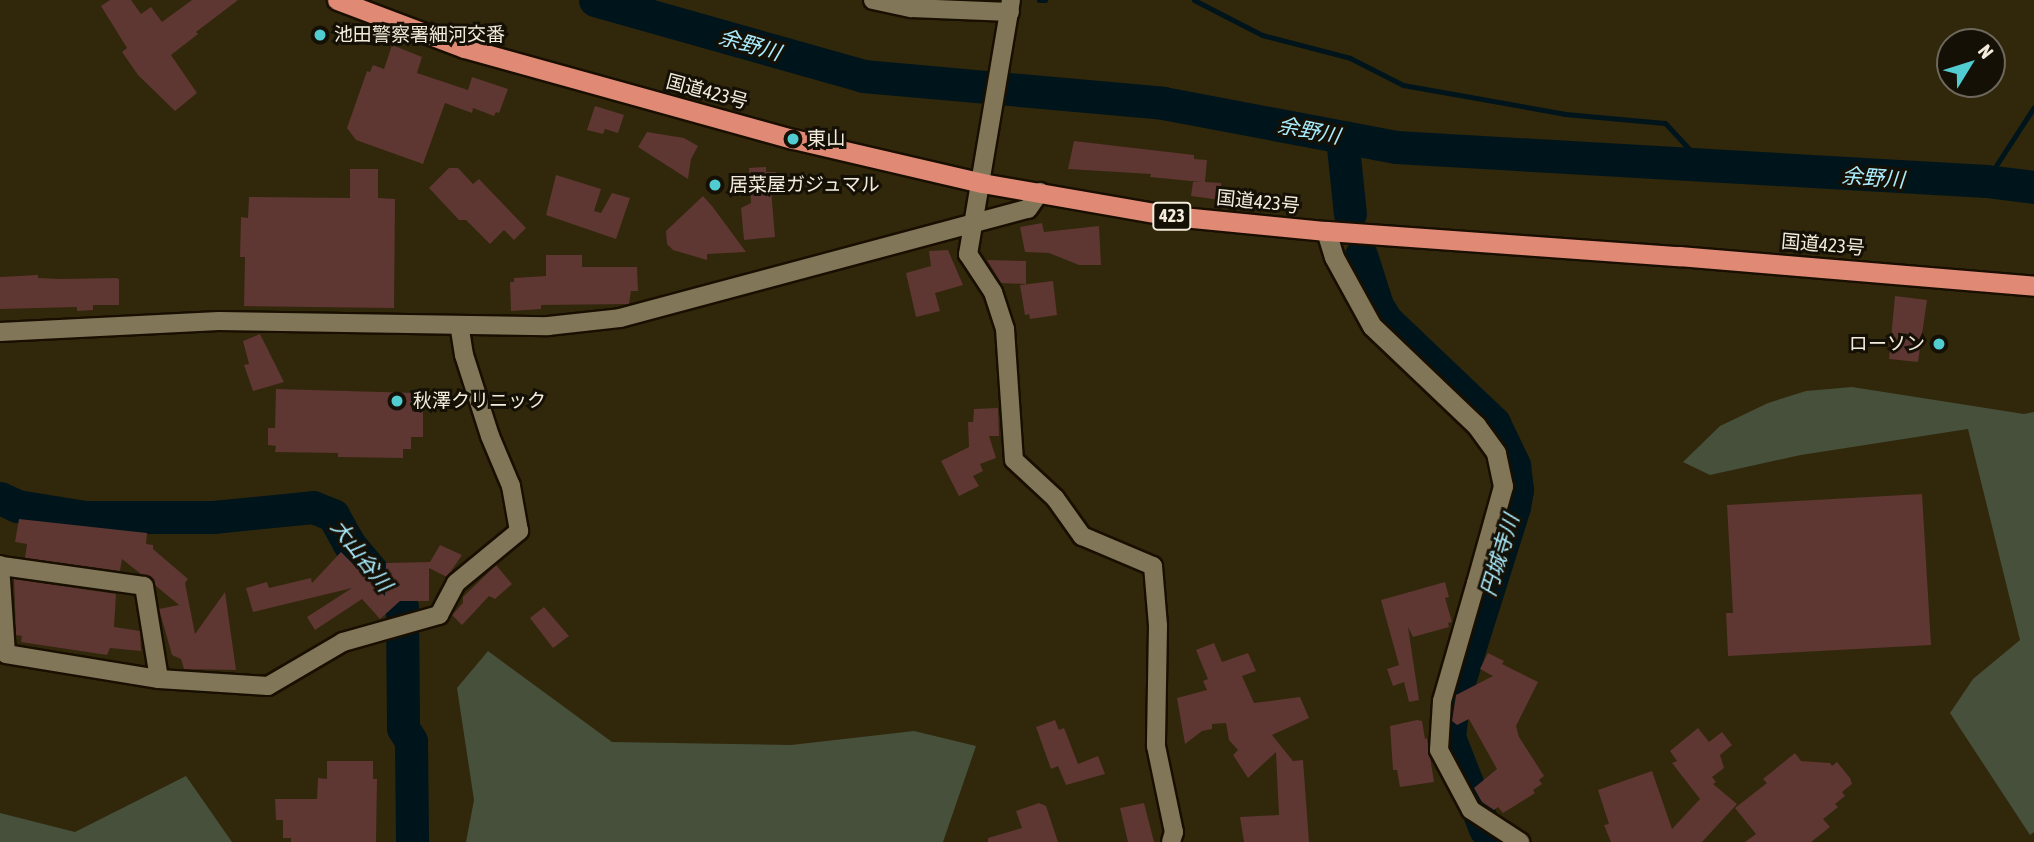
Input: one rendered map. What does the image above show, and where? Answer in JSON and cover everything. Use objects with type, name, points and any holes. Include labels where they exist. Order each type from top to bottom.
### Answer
[{"type":"highway","name":"国道423号","points":[[337,0],[464,48],[793,139],[982,183],[1172,216],[1326,231],[1679,256],[2034,286]]},
{"type":"street","points":[[873,0],[911,8],[1010,12],[968,254],[993,292],[1005,329],[1014,460],[1055,498],[1082,536],[1153,566],[1158,626],[1156,746],[1174,832],[1171,842]]},
{"type":"street","points":[[0,332],[219,321],[548,326],[620,318],[1028,209],[1040,192]]},
{"type":"street","points":[[1326,231],[1334,257],[1372,326],[1476,425],[1496,453],[1503,486],[1442,701],[1439,750],[1471,810],[1520,842]]},
{"type":"street","points":[[159,679],[144,586],[1,566],[6,654],[159,679],[268,686],[343,642],[439,615],[456,583],[519,531],[511,486],[482,413],[464,355],[458,325]]},
{"type":"green space","points":[[1852,387],[2024,414],[2034,412],[2034,832],[2030,835],[1950,713],[1973,679],[2020,640],[1968,429],[1801,455],[1710,475],[1683,462],[1720,426],[1768,403],[1806,391]]},
{"type":"green space","points":[[488,651],[612,742],[791,745],[914,731],[976,746],[943,842],[466,842],[474,800],[457,688]]},
{"type":"green space","points":[[186,776],[232,842],[0,842],[0,813],[75,832]]},
{"type":"building","points":[[110,0],[131,0],[141,14],[151,7],[162,22],[192,0],[238,0],[171,55],[197,93],[175,111],[138,75],[122,52],[127,48],[101,6]]},
{"type":"building","points":[[392,45],[422,57],[417,73],[468,90],[472,77],[508,89],[499,113],[496,112],[494,116],[473,108],[472,113],[445,103],[423,164],[356,140],[347,128],[367,71],[370,72],[373,65],[384,69]]},
{"type":"building","points":[[595,106],[624,115],[618,133],[605,129],[603,134],[587,130]]},
{"type":"building","points":[[647,132],[684,138],[698,146],[691,159],[688,179],[638,147]]},
{"type":"building","points":[[1074,141],[1194,155],[1194,159],[1207,160],[1205,182],[1221,183],[1221,200],[1191,196],[1193,182],[1201,182],[1150,177],[1151,174],[1068,169]]},
{"type":"building","points":[[766,167],[766,172],[776,172],[777,189],[771,189],[775,237],[744,240],[741,208],[751,203],[749,168]]},
{"type":"building","points":[[449,168],[458,168],[473,184],[479,179],[526,228],[514,240],[504,230],[490,244],[466,220],[459,220],[429,188]]},
{"type":"building","points":[[350,169],[378,169],[378,198],[395,199],[394,308],[244,306],[245,257],[240,257],[241,217],[248,218],[249,197],[350,198]]},
{"type":"building","points":[[556,175],[601,189],[594,211],[601,213],[612,193],[630,198],[616,239],[546,215]]},
{"type":"building","points":[[703,196],[746,252],[707,254],[707,260],[673,250],[667,244],[666,231]]},
{"type":"building","points":[[1042,223],[1044,232],[1099,226],[1101,265],[1079,265],[1049,253],[1025,252],[1020,227]]},
{"type":"building","points":[[948,250],[963,285],[935,293],[940,311],[916,317],[906,273],[931,266],[929,251]]},
{"type":"building","points":[[546,255],[582,255],[582,267],[637,267],[638,291],[631,291],[629,304],[541,305],[541,309],[511,311],[510,282],[514,282],[514,278],[546,276]]},
{"type":"building","points":[[987,260],[1026,261],[1026,284],[1001,283]]},
{"type":"building","points":[[38,275],[38,278],[119,279],[119,305],[93,305],[93,310],[77,311],[77,307],[0,309],[0,277]]},
{"type":"building","points":[[1053,281],[1057,315],[1030,319],[1029,314],[1025,315],[1020,285]]},
{"type":"building","points":[[1895,296],[1927,300],[1918,362],[1889,359]]},
{"type":"building","points":[[260,334],[284,382],[253,391],[244,365],[249,364],[243,341]]},
{"type":"building","points":[[276,389],[417,393],[417,405],[423,406],[423,437],[411,437],[411,449],[403,449],[403,458],[275,452],[276,446],[268,445],[268,428],[275,428]]},
{"type":"building","points":[[998,408],[999,436],[989,436],[996,458],[980,464],[983,471],[973,476],[979,486],[959,496],[941,461],[969,447],[968,422],[973,422],[974,409]]},
{"type":"building","points":[[1922,494],[1931,645],[1728,656],[1726,613],[1733,613],[1727,505]]},
{"type":"building","points":[[19,519],[147,533],[146,544],[153,545],[153,549],[188,579],[185,583],[195,634],[225,592],[236,670],[184,669],[181,659],[172,655],[159,609],[179,605],[156,586],[151,577],[141,574],[122,559],[120,571],[25,558],[27,544],[15,542]]},
{"type":"building","points":[[440,545],[462,555],[447,577],[429,568],[429,601],[400,601],[380,619],[362,599],[315,630],[307,617],[352,588],[253,612],[246,588],[267,582],[269,588],[311,578],[312,583],[341,552],[385,596],[386,563],[430,562]]},
{"type":"building","points":[[496,565],[512,584],[495,599],[489,596],[462,625],[452,615],[463,603],[463,597]]},
{"type":"building","points":[[14,579],[116,594],[114,627],[140,631],[141,651],[110,648],[107,655],[21,642],[22,636],[16,635]]},
{"type":"building","points":[[1445,582],[1449,597],[1445,598],[1452,622],[1448,623],[1449,627],[1413,637],[1408,627],[1419,700],[1409,702],[1404,682],[1393,686],[1387,669],[1399,665],[1381,600]]},
{"type":"building","points":[[544,607],[569,636],[553,648],[530,618]]},
{"type":"building","points":[[1214,643],[1222,662],[1248,653],[1256,671],[1242,676],[1254,703],[1300,697],[1309,718],[1272,735],[1293,761],[1303,760],[1309,842],[1244,842],[1240,817],[1279,815],[1276,752],[1248,778],[1233,755],[1238,750],[1229,740],[1226,723],[1212,724],[1212,729],[1202,731],[1185,744],[1177,698],[1207,690],[1203,681],[1208,679],[1196,650]]},
{"type":"building","points":[[1488,653],[1504,661],[1502,664],[1538,682],[1516,726],[1519,737],[1544,776],[1539,780],[1542,784],[1533,790],[1535,793],[1503,813],[1498,807],[1494,810],[1482,802],[1474,788],[1497,769],[1469,719],[1457,725],[1452,721],[1456,695],[1493,676],[1480,669]]},
{"type":"building","points":[[1055,720],[1059,730],[1064,728],[1078,764],[1098,756],[1105,774],[1066,785],[1058,766],[1051,769],[1036,727]]},
{"type":"building","points":[[1422,721],[1425,739],[1427,738],[1434,782],[1400,787],[1397,770],[1393,770],[1390,726]]},
{"type":"building","points":[[1698,728],[1709,742],[1722,732],[1732,745],[1720,755],[1724,768],[1712,777],[1716,782],[1713,784],[1737,804],[1702,842],[1611,842],[1604,825],[1609,824],[1598,790],[1652,771],[1672,829],[1700,799],[1672,763],[1677,761],[1670,751]]},
{"type":"building","points":[[1795,753],[1801,761],[1830,763],[1832,766],[1837,762],[1850,778],[1852,784],[1842,792],[1845,796],[1835,804],[1838,807],[1823,819],[1830,827],[1811,842],[1745,842],[1756,834],[1735,808],[1767,783],[1763,779]]},
{"type":"building","points":[[327,761],[373,761],[373,779],[377,779],[376,842],[291,842],[291,838],[283,838],[283,820],[276,820],[275,799],[317,799],[318,778],[327,779]]},
{"type":"building","points":[[1039,803],[1046,806],[1058,842],[988,842],[988,838],[1022,828],[1016,811]]},
{"type":"building","points":[[1144,803],[1154,842],[1128,842],[1120,808]]},
{"type":"waterway","name":"余野川","points":[[595,0],[863,76],[1163,103],[1396,147],[1986,181],[2034,187]]},
{"type":"waterway","points":[[1039,0],[1045,0]]},
{"type":"waterway","points":[[1194,0],[1262,35],[1350,58],[1403,85],[1565,114],[1665,123],[1704,165]]},
{"type":"waterway","points":[[1986,181],[2034,107]]},
{"type":"waterway","name":"円城寺川","points":[[1342,137],[1350,214]]},
{"type":"waterway","name":"円城寺川","points":[[1361,255],[1377,305],[1386,320],[1494,423],[1514,465],[1517,490],[1514,507],[1453,700],[1449,737],[1485,829]]},
{"type":"waterway","name":"大山谷川","points":[[0,498],[17,506],[85,517],[213,517],[313,507],[333,515],[349,544],[402,607],[403,728],[411,741],[412,842]]},
{"type":"place","name":"池田警察署細河交番","points":[[320,35]]},
{"type":"place","name":"東山","points":[[793,139]]},
{"type":"place","name":"居菜屋ガジュマル","points":[[715,185]]},
{"type":"place","name":"ローソン","points":[[1939,344]]},
{"type":"place","name":"秋澤クリニック","points":[[397,401]]}]
